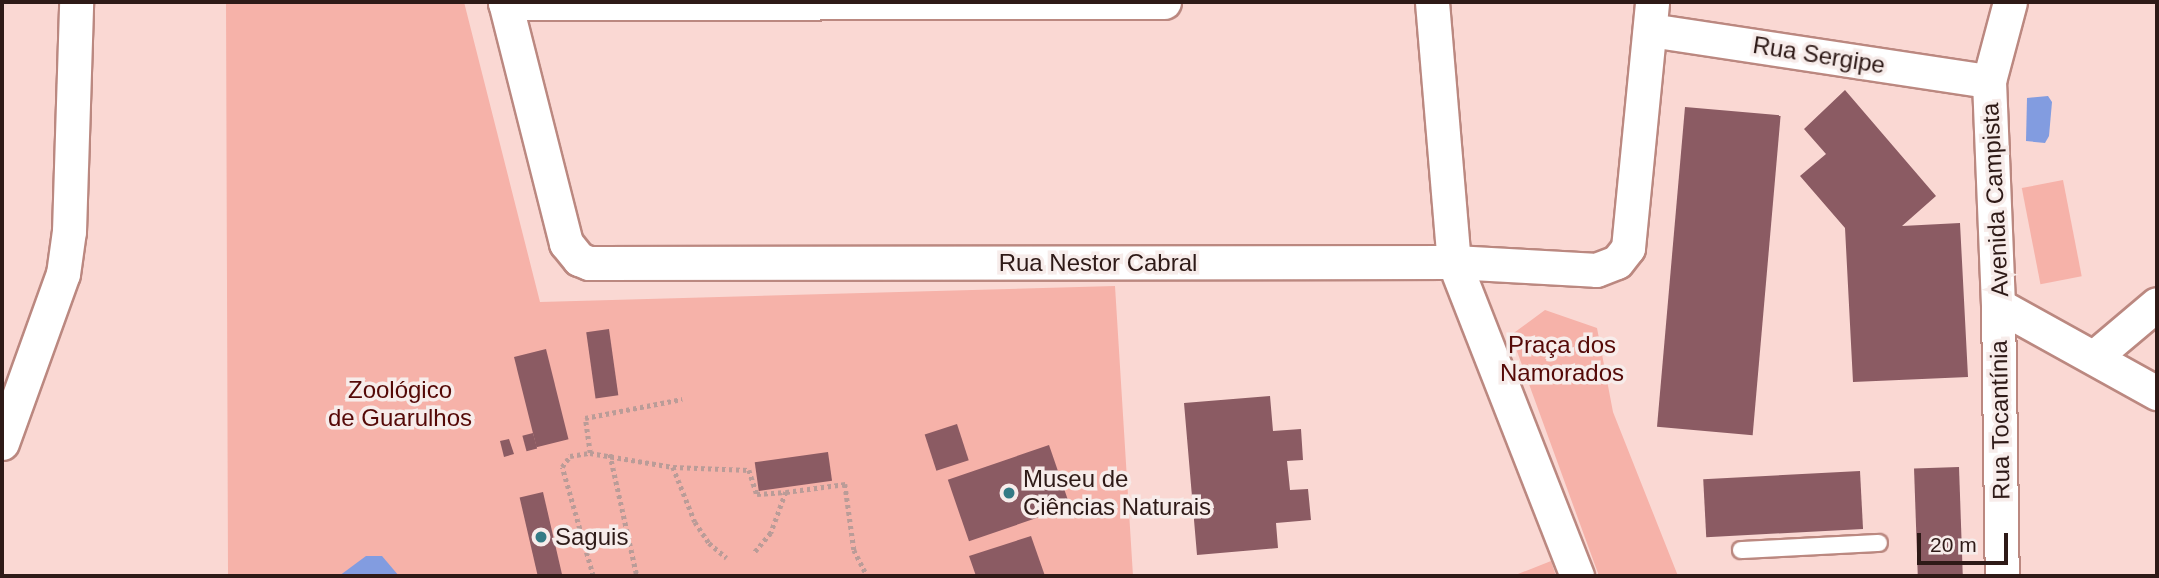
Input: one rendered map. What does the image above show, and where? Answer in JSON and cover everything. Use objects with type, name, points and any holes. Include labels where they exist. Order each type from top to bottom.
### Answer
[{"type":"street","points":[[2,443],[63,274],[69,230],[76,2]]},
{"type":"street","points":[[505,2],[1164,2]]},
{"type":"street","name":"Rua Nestor Cabral","points":[[505,2],[566,243],[579,259],[604,265],[1454,262],[1596,270],[1617,262],[1628,248],[1651,16]]},
{"type":"street","points":[[1432,2],[1454,262],[1577,576]]},
{"type":"street","name":"Avenida Campista","points":[[2010,2],[1989,81],[1998,306],[2157,393]]},
{"type":"street","name":"Rua Sergipe","points":[[1651,16],[1989,81]]},
{"type":"street","points":[[2094,357],[2157,304]]},
{"type":"street","name":"Rua Tocantínia","points":[[1998,306],[2002,576]]},
{"type":"lane","points":[[1741,550],[1879,543]]},
{"type":"path","points":[[590,453],[585,418],[682,399]]},
{"type":"path","points":[[593,576],[562,467],[570,456],[590,453],[610,454],[673,467],[749,470],[757,494],[845,484],[854,550],[867,576]]},
{"type":"path","points":[[610,454],[637,576]]},
{"type":"path","points":[[673,467],[695,522],[709,543],[727,558]]},
{"type":"path","points":[[755,552],[771,533],[786,492]]},
{"type":"green space","name":"Zoológico de Guarulhos","points":[[226,2],[464,2],[540,302],[1115,286],[1133,576],[228,576]]},
{"type":"green space","points":[[2063,180],[2082,276],[2040,284],[2022,188]]},
{"type":"green space","name":"Praça dos Namorados","points":[[1545,310],[1597,328],[1613,412],[1678,576],[1599,576],[1511,335]]},
{"type":"green space","points":[[1551,561],[1556,576],[1513,576]]},
{"type":"water","points":[[2048,96],[2052,102],[2049,136],[2045,143],[2026,141],[2027,98]]},
{"type":"water","points":[[366,556],[382,556],[399,576],[339,576]]},
{"type":"building","points":[[1845,90],[1936,196],[1902,226],[1960,223],[1968,377],[1853,382],[1845,228],[1800,176],[1826,154],[1804,129]]},
{"type":"building","points":[[1685,107],[1781,115],[1753,435],[1657,427]]},
{"type":"building","points":[[609,329],[618,395],[596,399],[586,332]]},
{"type":"building","points":[[546,349],[568,439],[536,447],[514,357]]},
{"type":"building","points":[[1270,396],[1273,431],[1301,429],[1303,460],[1287,461],[1290,490],[1308,489],[1311,520],[1276,523],[1278,548],[1197,555],[1184,403]]},
{"type":"building","points":[[957,424],[969,460],[936,471],[925,435]]},
{"type":"building","points":[[533,433],[537,448],[527,451],[522,436]]},
{"type":"building","points":[[509,439],[514,454],[504,457],[500,441]]},
{"type":"building","name":"Museu de Ciências Naturais","points":[[1049,445],[1070,506],[969,541],[948,480]]},
{"type":"building","points":[[828,452],[832,481],[759,491],[755,462]]},
{"type":"building","points":[[1959,467],[1963,576],[1918,576],[1914,469]]},
{"type":"building","points":[[1860,471],[1863,529],[1706,537],[1703,479]]},
{"type":"building","name":"Saguis","points":[[543,492],[562,576],[538,576],[520,497]]},
{"type":"building","points":[[1031,536],[1045,576],[976,576],[969,556]]},
{"type":"place","name":"Museu de Ciências Naturais","points":[[1009,493]]},
{"type":"place","name":"Saguis","points":[[541,537]]}]
